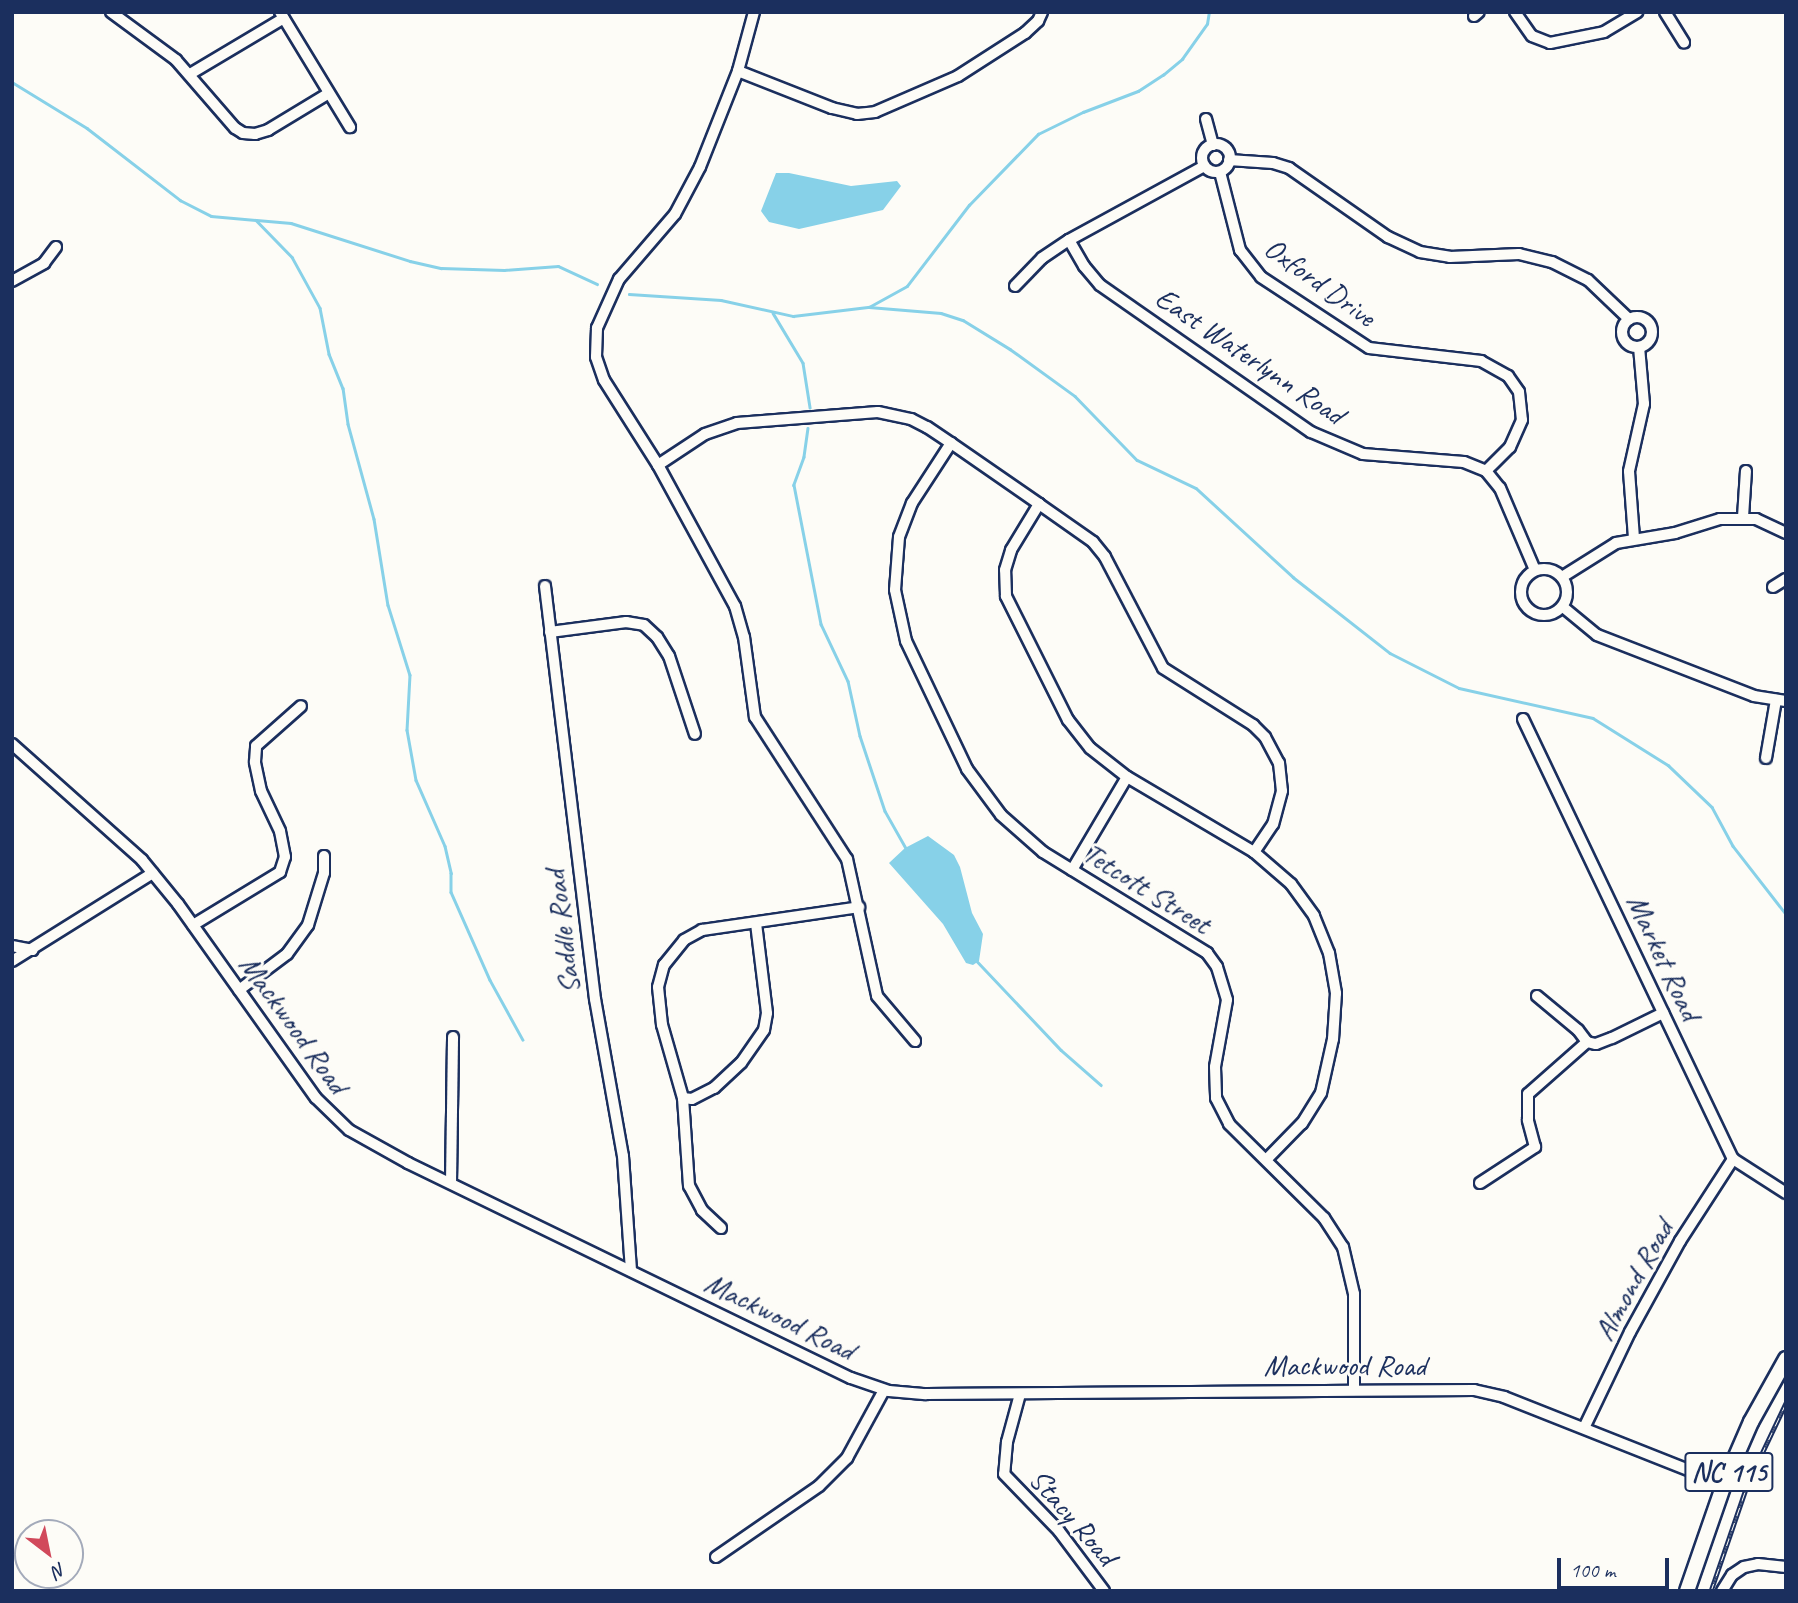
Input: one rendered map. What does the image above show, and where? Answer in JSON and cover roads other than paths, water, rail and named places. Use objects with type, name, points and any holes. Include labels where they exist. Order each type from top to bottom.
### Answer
[{"type":"main road","name":"NC 115","points":[[1687,1591],[1724,1484],[1751,1422],[1786,1359]]},
{"type":"street","points":[[754,12],[738,71],[709,146],[680,205],[664,229],[620,279],[597,328],[596,357],[604,380],[658,465],[735,606],[744,637],[755,717],[848,859],[877,996],[915,1041]]},
{"type":"street","points":[[738,71],[832,108],[857,114],[875,112],[958,76],[1025,33],[1038,21],[1042,12]]},
{"type":"street","points":[[1515,12],[1532,36],[1550,43],[1604,32],[1637,12]]},
{"type":"street","points":[[1665,12],[1684,42]]},
{"type":"street","points":[[118,13],[190,74],[243,133],[256,134],[268,130],[329,93]]},
{"type":"street","points":[[190,74],[282,15],[351,127]]},
{"type":"street","points":[[1206,119],[1213,145]]},
{"type":"street","points":[[1213,145],[1226,149],[1229,160]]},
{"type":"street","points":[[1204,166],[1203,153],[1213,145]]},
{"type":"street","points":[[1204,166],[1211,171],[1220,172],[1229,160]]},
{"type":"street","points":[[1229,160],[1273,163],[1289,168],[1388,237],[1420,252],[1450,257],[1519,254],[1552,262],[1588,279],[1629,319],[1644,318],[1652,330],[1647,343],[1639,347],[1629,345],[1623,337],[1623,327],[1629,319]]},
{"type":"street","points":[[1014,286],[1042,258],[1069,240],[1204,166]]},
{"type":"street","name":"Oxford Drive","points":[[1220,172],[1240,250],[1261,277],[1369,348],[1481,361],[1508,376],[1519,392],[1522,420],[1510,447],[1486,471]]},
{"type":"street","name":"East Waterlynn Road","points":[[1069,240],[1084,266],[1101,285],[1311,432],[1363,454],[1464,462],[1486,471]]},
{"type":"street","points":[[12,281],[44,262],[56,247]]},
{"type":"street","points":[[1634,538],[1629,471],[1644,404],[1639,347]]},
{"type":"street","points":[[658,465],[720,427],[766,419],[893,414],[911,419],[951,443],[1093,542],[1105,557],[1163,668],[1253,725],[1273,750],[1282,777],[1280,807],[1273,824],[1254,852]]},
{"type":"street","name":"Tetcott Street","points":[[951,443],[912,503],[899,537],[895,590],[900,622],[950,734],[985,796],[1019,833],[1073,870],[1207,953],[1217,967],[1227,1000],[1215,1067],[1216,1098],[1229,1124],[1324,1218],[1343,1247],[1354,1294],[1354,1389]]},
{"type":"street","points":[[1486,471],[1500,488],[1535,570]]},
{"type":"street","points":[[1743,517],[1746,471]]},
{"type":"street","points":[[1039,504],[1011,550],[1005,570],[1006,596],[1068,720],[1090,748],[1127,777],[1254,852],[1291,884],[1314,916],[1329,953],[1336,993],[1333,1039],[1321,1093],[1302,1123],[1267,1159]]},
{"type":"street","points":[[1562,577],[1605,548],[1634,538],[1675,533],[1720,519],[1743,517],[1786,533]]},
{"type":"street","points":[[1535,570],[1553,571],[1562,577],[1568,593],[1563,607],[1545,616],[1530,612],[1524,605],[1521,585],[1527,576],[1535,570]]},
{"type":"street","points":[[1773,587],[1786,579]]},
{"type":"street","name":"Saddle Road","points":[[545,586],[595,999],[623,1156],[631,1270]]},
{"type":"street","points":[[1563,607],[1597,635],[1754,696],[1781,700],[1766,758]]},
{"type":"street","points":[[550,632],[626,622],[644,625],[657,637],[669,656],[695,734]]},
{"type":"street","points":[[193,925],[280,872],[285,857],[280,831],[261,791],[255,762],[256,746],[300,706]]},
{"type":"street","name":"Market Road","points":[[1523,719],[1733,1159]]},
{"type":"street","name":"Mackwood Road","points":[[12,744],[153,873],[331,1115],[358,1137],[851,1378],[884,1390],[926,1394],[1474,1390],[1504,1397],[1724,1484]]},
{"type":"street","points":[[1073,870],[1127,777]]},
{"type":"street","points":[[239,990],[287,954],[308,925],[324,873],[324,856]]},
{"type":"street","points":[[12,961],[153,873]]},
{"type":"street","points":[[721,1228],[702,1210],[690,1186],[682,1098],[662,1025],[658,988],[664,965],[684,940],[702,930],[756,924],[859,906]]},
{"type":"street","points":[[682,1098],[692,1099],[714,1088],[741,1063],[764,1030],[767,1013],[756,924]]},
{"type":"street","points":[[12,946],[33,950]]},
{"type":"street","points":[[1537,996],[1578,1030],[1587,1042],[1597,1044],[1663,1013]]},
{"type":"street","points":[[451,1183],[453,1037]]},
{"type":"street","points":[[1480,1183],[1535,1147],[1528,1120],[1528,1094],[1587,1042]]},
{"type":"street","points":[[1733,1159],[1786,1193]]},
{"type":"street","name":"Almond Road","points":[[1584,1428],[1679,1241],[1733,1159]]},
{"type":"street","points":[[716,1557],[819,1486],[838,1468],[865,1430],[884,1390]]},
{"type":"street","name":"Stacy Road","points":[[1020,1394],[1007,1443],[1004,1474],[1059,1531],[1104,1591]]},
{"type":"street","points":[[1722,1591],[1732,1575],[1744,1567],[1758,1564],[1786,1567]]},
{"type":"water","points":[[776,173],[789,173],[851,186],[897,181],[901,186],[883,210],[799,229],[769,222],[761,211]]},
{"type":"water","points":[[928,836],[954,855],[960,867],[972,913],[983,934],[979,961],[973,965],[966,963],[943,924],[889,863],[905,848]]},
{"type":"waterway","points":[[869,307],[907,286],[969,205],[1038,134],[1083,112],[1138,91],[1163,75],[1182,59],[1207,24],[1209,12]]},
{"type":"waterway","points":[[12,82],[87,128],[180,200],[211,216],[291,223],[410,261],[441,268],[504,270],[558,266],[597,284]]},
{"type":"waterway","points":[[256,220],[292,257],[320,308],[329,354],[343,388],[348,424],[374,519],[388,605],[410,675],[407,730],[416,780],[445,846],[451,873],[451,892],[490,980],[523,1040]]},
{"type":"waterway","points":[[629,294],[721,300],[793,316],[869,307],[941,313],[963,320],[1010,349],[1075,396],[1137,460],[1196,488],[1293,577],[1390,653],[1459,688],[1593,718],[1668,765],[1712,807],[1733,846],[1786,914]]},
{"type":"waterway","points":[[773,313],[803,363],[810,407]]},
{"type":"waterway","points":[[808,428],[804,457],[794,485],[821,624],[848,681],[860,736],[885,811],[907,850]]},
{"type":"waterway","points":[[975,959],[1061,1050],[1101,1085]]},
{"type":"railway","points":[[1711,1591],[1748,1483],[1786,1403]]}]
